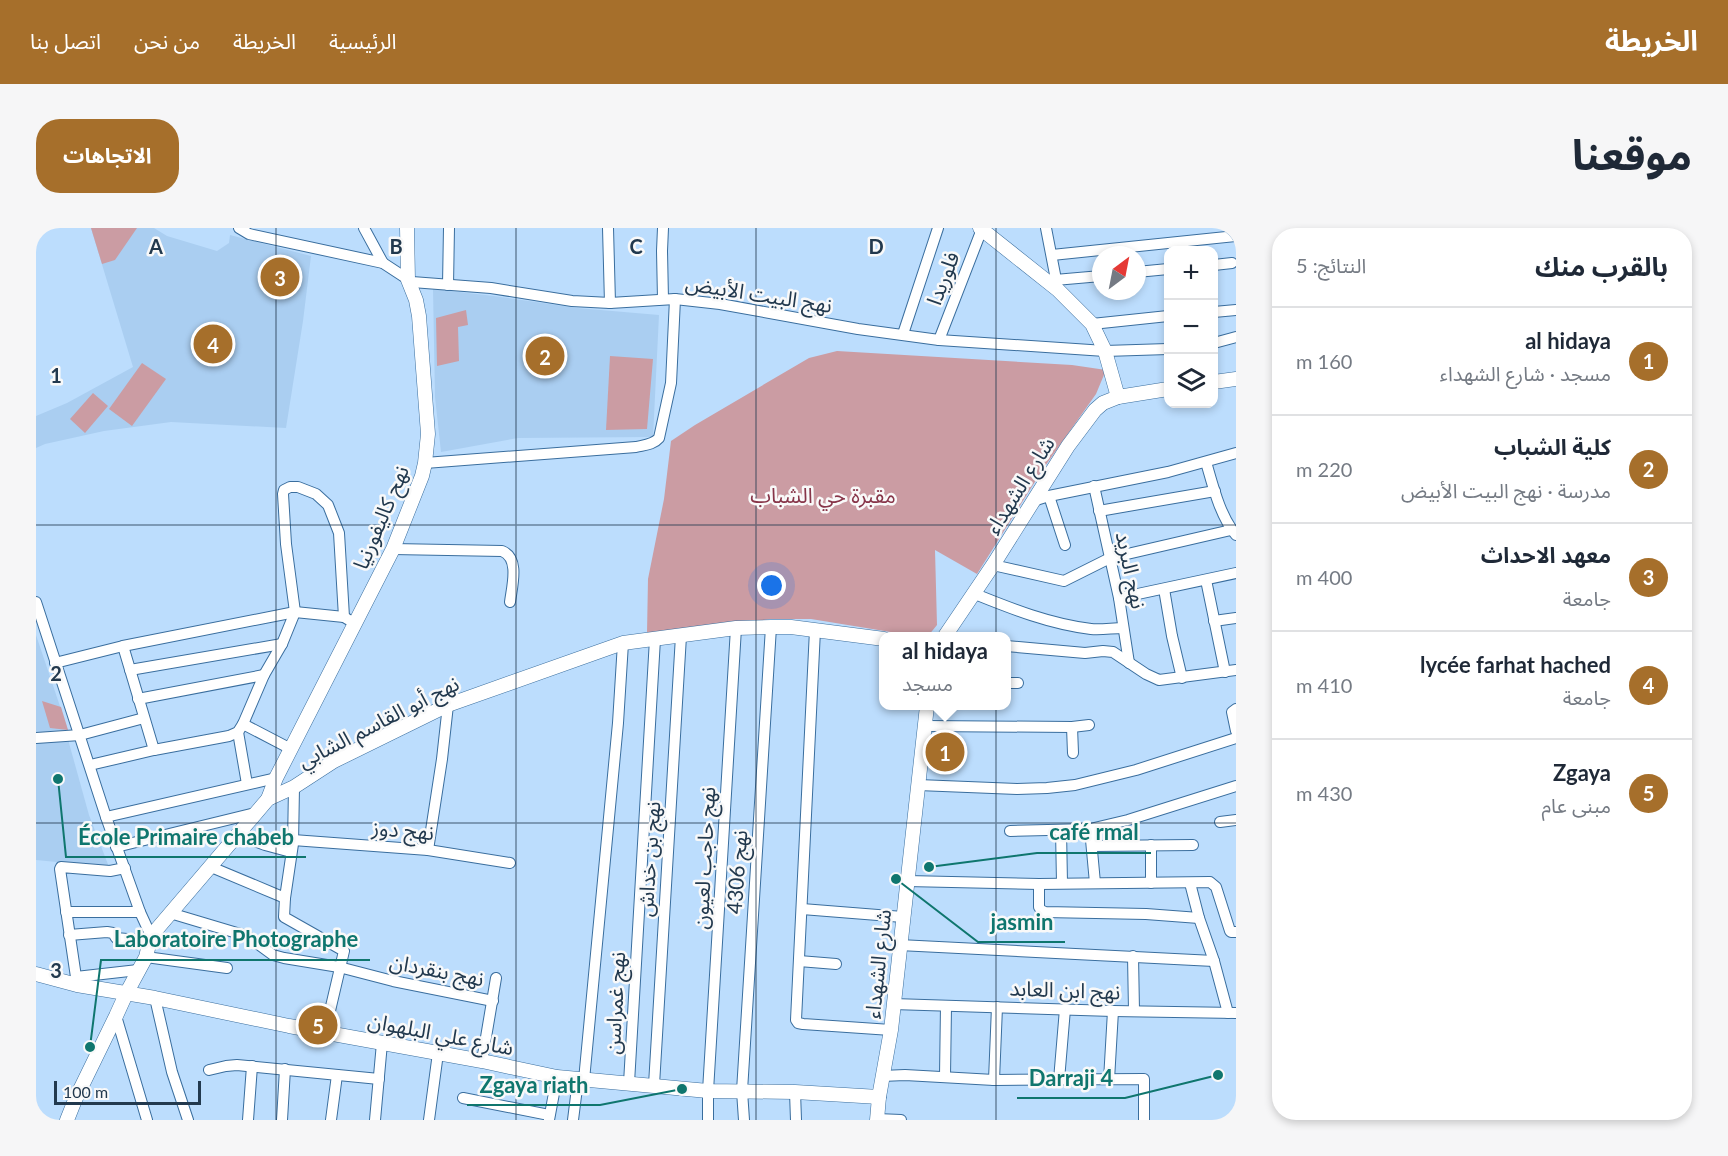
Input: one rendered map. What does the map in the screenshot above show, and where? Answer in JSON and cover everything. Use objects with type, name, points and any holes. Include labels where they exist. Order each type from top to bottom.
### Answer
[{"type":"street","points":[[239,228],[249,234],[383,262],[408,280]]},
{"type":"street","points":[[364,228],[383,262]]},
{"type":"street","name":"نهح كاليفورنيا","points":[[268,799],[349,620],[393,549],[416,493],[425,462],[428,434],[419,316],[416,300],[408,280],[407,228]]},
{"type":"street","points":[[448,285],[449,228]]},
{"type":"street","points":[[608,228],[610,303]]},
{"type":"street","points":[[663,228],[663,299]]},
{"type":"street","points":[[903,334],[938,228]]},
{"type":"street","points":[[1046,228],[1056,285]]},
{"type":"street","points":[[981,229],[1056,285],[1092,324],[1106,351],[1118,397],[1164,390]]},
{"type":"street","name":"فلوريدا","points":[[939,340],[981,229]]},
{"type":"street","points":[[1052,255],[1236,236]]},
{"type":"street","points":[[1218,264],[1232,263]]},
{"type":"street","points":[[1146,271],[1164,269]]},
{"type":"street","points":[[1056,285],[1092,278]]},
{"type":"street","name":"نهج البيت الأبيض","points":[[408,280],[491,288],[572,301],[610,303],[675,299],[732,306],[939,340],[1106,351],[1164,349]]},
{"type":"street","points":[[425,462],[636,447],[657,441],[671,383],[675,299]]},
{"type":"street","points":[[1218,312],[1236,310]]},
{"type":"street","points":[[1092,324],[1164,316]]},
{"type":"street","points":[[1218,343],[1236,337]]},
{"type":"street","points":[[1218,381],[1236,379]]},
{"type":"street","name":"شارع الشهداء","points":[[948,632],[975,594],[1032,501],[1090,415],[1102,404],[1118,397]]},
{"type":"street","points":[[1032,501],[1168,472],[1236,453]]},
{"type":"street","points":[[993,566],[1064,581],[1110,558],[1234,532],[1231,516],[1215,491],[1206,462]]},
{"type":"street","name":"نهج البريد","points":[[1094,486],[1119,598],[1129,663]]},
{"type":"street","points":[[55,663],[123,646],[295,612],[349,620],[339,533],[328,505],[316,494],[298,488],[284,490],[283,494],[286,544],[295,612],[282,644],[264,675],[240,728],[247,784]]},
{"type":"street","points":[[1099,511],[1215,491]]},
{"type":"street","points":[[1049,496],[1065,545]]},
{"type":"street","points":[[393,549],[501,550],[506,552],[512,557],[513,564],[510,602]]},
{"type":"street","points":[[1119,598],[1236,573]]},
{"type":"street","points":[[1011,646],[1085,653],[1108,651],[1160,680],[1230,671],[1214,621],[1206,580]]},
{"type":"street","points":[[1164,589],[1182,678]]},
{"type":"street","points":[[975,594],[1016,611],[1081,627],[1124,628]]},
{"type":"street","points":[[36,602],[116,847],[150,939],[116,938],[113,933],[107,932],[69,934]]},
{"type":"street","points":[[1214,621],[1236,618]]},
{"type":"street","name":"نهج أبو القاسم الشابي","points":[[67,1120],[126,994],[146,957],[150,939],[268,799],[294,787],[334,761],[448,705],[623,644],[736,628],[771,627],[879,638]]},
{"type":"street","name":"نهج 4306","points":[[744,1120],[742,1091],[771,627]]},
{"type":"street","name":"نهج حاجب لعيون","points":[[708,1120],[736,628]]},
{"type":"street","points":[[815,630],[796,1018],[798,1023],[891,1030]]},
{"type":"street","name":"نهج بن خداش","points":[[654,1085],[681,636]]},
{"type":"street","name":"نهج غمراسن","points":[[629,1083],[655,639]]},
{"type":"street","points":[[130,670],[282,644]]},
{"type":"street","name":"نهج غمراسن","points":[[573,1120],[581,1080],[623,644]]},
{"type":"street","points":[[123,646],[154,750]]},
{"type":"street","points":[[138,699],[264,675]]},
{"type":"street","points":[[428,850],[448,705]]},
{"type":"street","name":"شارع الشهداء","points":[[877,1119],[891,1030],[927,710]]},
{"type":"street","points":[[1234,712],[1236,731]]},
{"type":"street","points":[[36,738],[80,735],[144,718]]},
{"type":"street","points":[[925,726],[1089,726]]},
{"type":"street","points":[[1072,727],[1073,753]]},
{"type":"street","points":[[240,728],[291,749]]},
{"type":"street","points":[[90,765],[228,736],[240,728]]},
{"type":"street","points":[[918,785],[1017,789],[1075,784],[1136,770],[1236,738]]},
{"type":"street","points":[[106,817],[276,778]]},
{"type":"street","points":[[1010,831],[1090,830],[1236,786]]},
{"type":"street","points":[[294,787],[293,840],[284,914],[286,919],[344,951],[325,1032]]},
{"type":"street","points":[[116,847],[255,813]]},
{"type":"street","points":[[1220,822],[1235,823]]},
{"type":"street","points":[[1060,830],[1062,884]]},
{"type":"street","points":[[1090,830],[1095,883]]},
{"type":"street","points":[[237,834],[265,846],[291,852]]},
{"type":"street","name":"نهج دوز","points":[[293,840],[428,850],[510,863]]},
{"type":"street","points":[[1150,845],[1151,883]]},
{"type":"street","points":[[1092,846],[1193,845]]},
{"type":"street","points":[[125,868],[110,871],[61,867],[60,873],[77,981],[138,970]]},
{"type":"street","points":[[210,867],[285,898]]},
{"type":"street","points":[[908,881],[1040,884],[1210,882],[1216,887],[1233,931]]},
{"type":"street","points":[[1190,883],[1198,918],[1232,1013]]},
{"type":"street","points":[[1040,884],[1039,907],[1045,912],[1146,914],[1198,918]]},
{"type":"street","points":[[802,909],[903,917]]},
{"type":"street","points":[[66,912],[140,912]]},
{"type":"street","name":"نهج بنقردان","points":[[170,913],[247,936],[273,955],[493,1000]]},
{"type":"street","points":[[899,945],[1214,961]]},
{"type":"street","points":[[1133,956],[1134,1011]]},
{"type":"street","points":[[146,957],[227,968]]},
{"type":"street","points":[[799,961],[836,964]]},
{"type":"street","name":"شارع علي البلهوان","points":[[36,974],[77,981],[126,994],[557,1077],[708,1091],[795,1092],[879,1097]]},
{"type":"street","points":[[482,1061],[496,978]]},
{"type":"street","points":[[155,998],[171,1072],[188,1120]]},
{"type":"street","name":"نهج ابن العابد","points":[[893,1004],[1232,1013]]},
{"type":"street","points":[[945,1076],[946,1005]]},
{"type":"street","points":[[994,1080],[997,1007]]},
{"type":"street","points":[[1059,1080],[1065,1009]]},
{"type":"street","points":[[1109,1080],[1113,1011]]},
{"type":"street","points":[[116,1016],[147,1120]]},
{"type":"street","points":[[375,1120],[382,1042]]},
{"type":"street","points":[[429,1120],[438,1053]]},
{"type":"street","points":[[209,1070],[225,1066],[252,1066],[379,1079]]},
{"type":"street","points":[[248,1120],[252,1066]]},
{"type":"street","points":[[282,1120],[285,1069]]},
{"type":"street","points":[[332,1120],[337,1075]]},
{"type":"street","points":[[882,1076],[945,1076],[994,1080],[1144,1080],[1144,1120]]},
{"type":"street","points":[[463,1098],[549,1118],[557,1077]]},
{"type":"street","points":[[795,1092],[796,1120]]},
{"type":"street","points":[[877,1119],[901,1120]]},
{"type":"shaded area","points":[[91,228],[154,228],[167,236],[217,251],[229,243],[230,235],[311,256],[286,428],[171,422],[104,431],[36,448],[36,416],[67,403],[133,367]]},
{"type":"shaded area","points":[[433,289],[577,308],[659,315],[653,437],[518,438],[441,452],[435,397]]},
{"type":"shaded area","points":[[36,635],[68,730],[69,743],[89,815],[109,867],[36,860]]},
{"type":"green space","points":[[91,228],[137,228],[115,260],[102,264]]},
{"type":"green space","points":[[466,310],[468,325],[458,327],[459,361],[437,366],[436,318]]},
{"type":"green space","name":"مقبرة حي الشباب","points":[[837,351],[1072,365],[1106,370],[1096,394],[1043,469],[977,574],[935,550],[937,625],[931,632],[891,632],[811,619],[770,619],[656,636],[647,633],[648,579],[664,499],[671,441],[809,358]]},
{"type":"green space","points":[[610,356],[653,359],[647,429],[606,430]]},
{"type":"green space","points":[[142,363],[166,379],[132,426],[109,409]]},
{"type":"green space","points":[[93,393],[108,406],[85,433],[70,419]]},
{"type":"green space","points":[[42,701],[61,707],[68,730],[50,728]]},
{"type":"place","name":"معهد الاحداث","points":[[280,277]]},
{"type":"place","name":"lycée farhat hached","points":[[213,344]]},
{"type":"place","name":"كلية الشباب","points":[[545,356]]},
{"type":"place","name":"al hidaya","points":[[945,752]]},
{"type":"place","name":"École Primaire chabeb","points":[[58,779]]},
{"type":"place","name":"café rmal","points":[[929,867]]},
{"type":"place","name":"jasmin","points":[[896,879]]},
{"type":"place","name":"Zgaya","points":[[318,1025]]},
{"type":"place","name":"Laboratoire Photographe","points":[[90,1047]]},
{"type":"place","name":"Darraji 4","points":[[1218,1075]]},
{"type":"place","name":"Zgaya riath","points":[[682,1089]]}]
